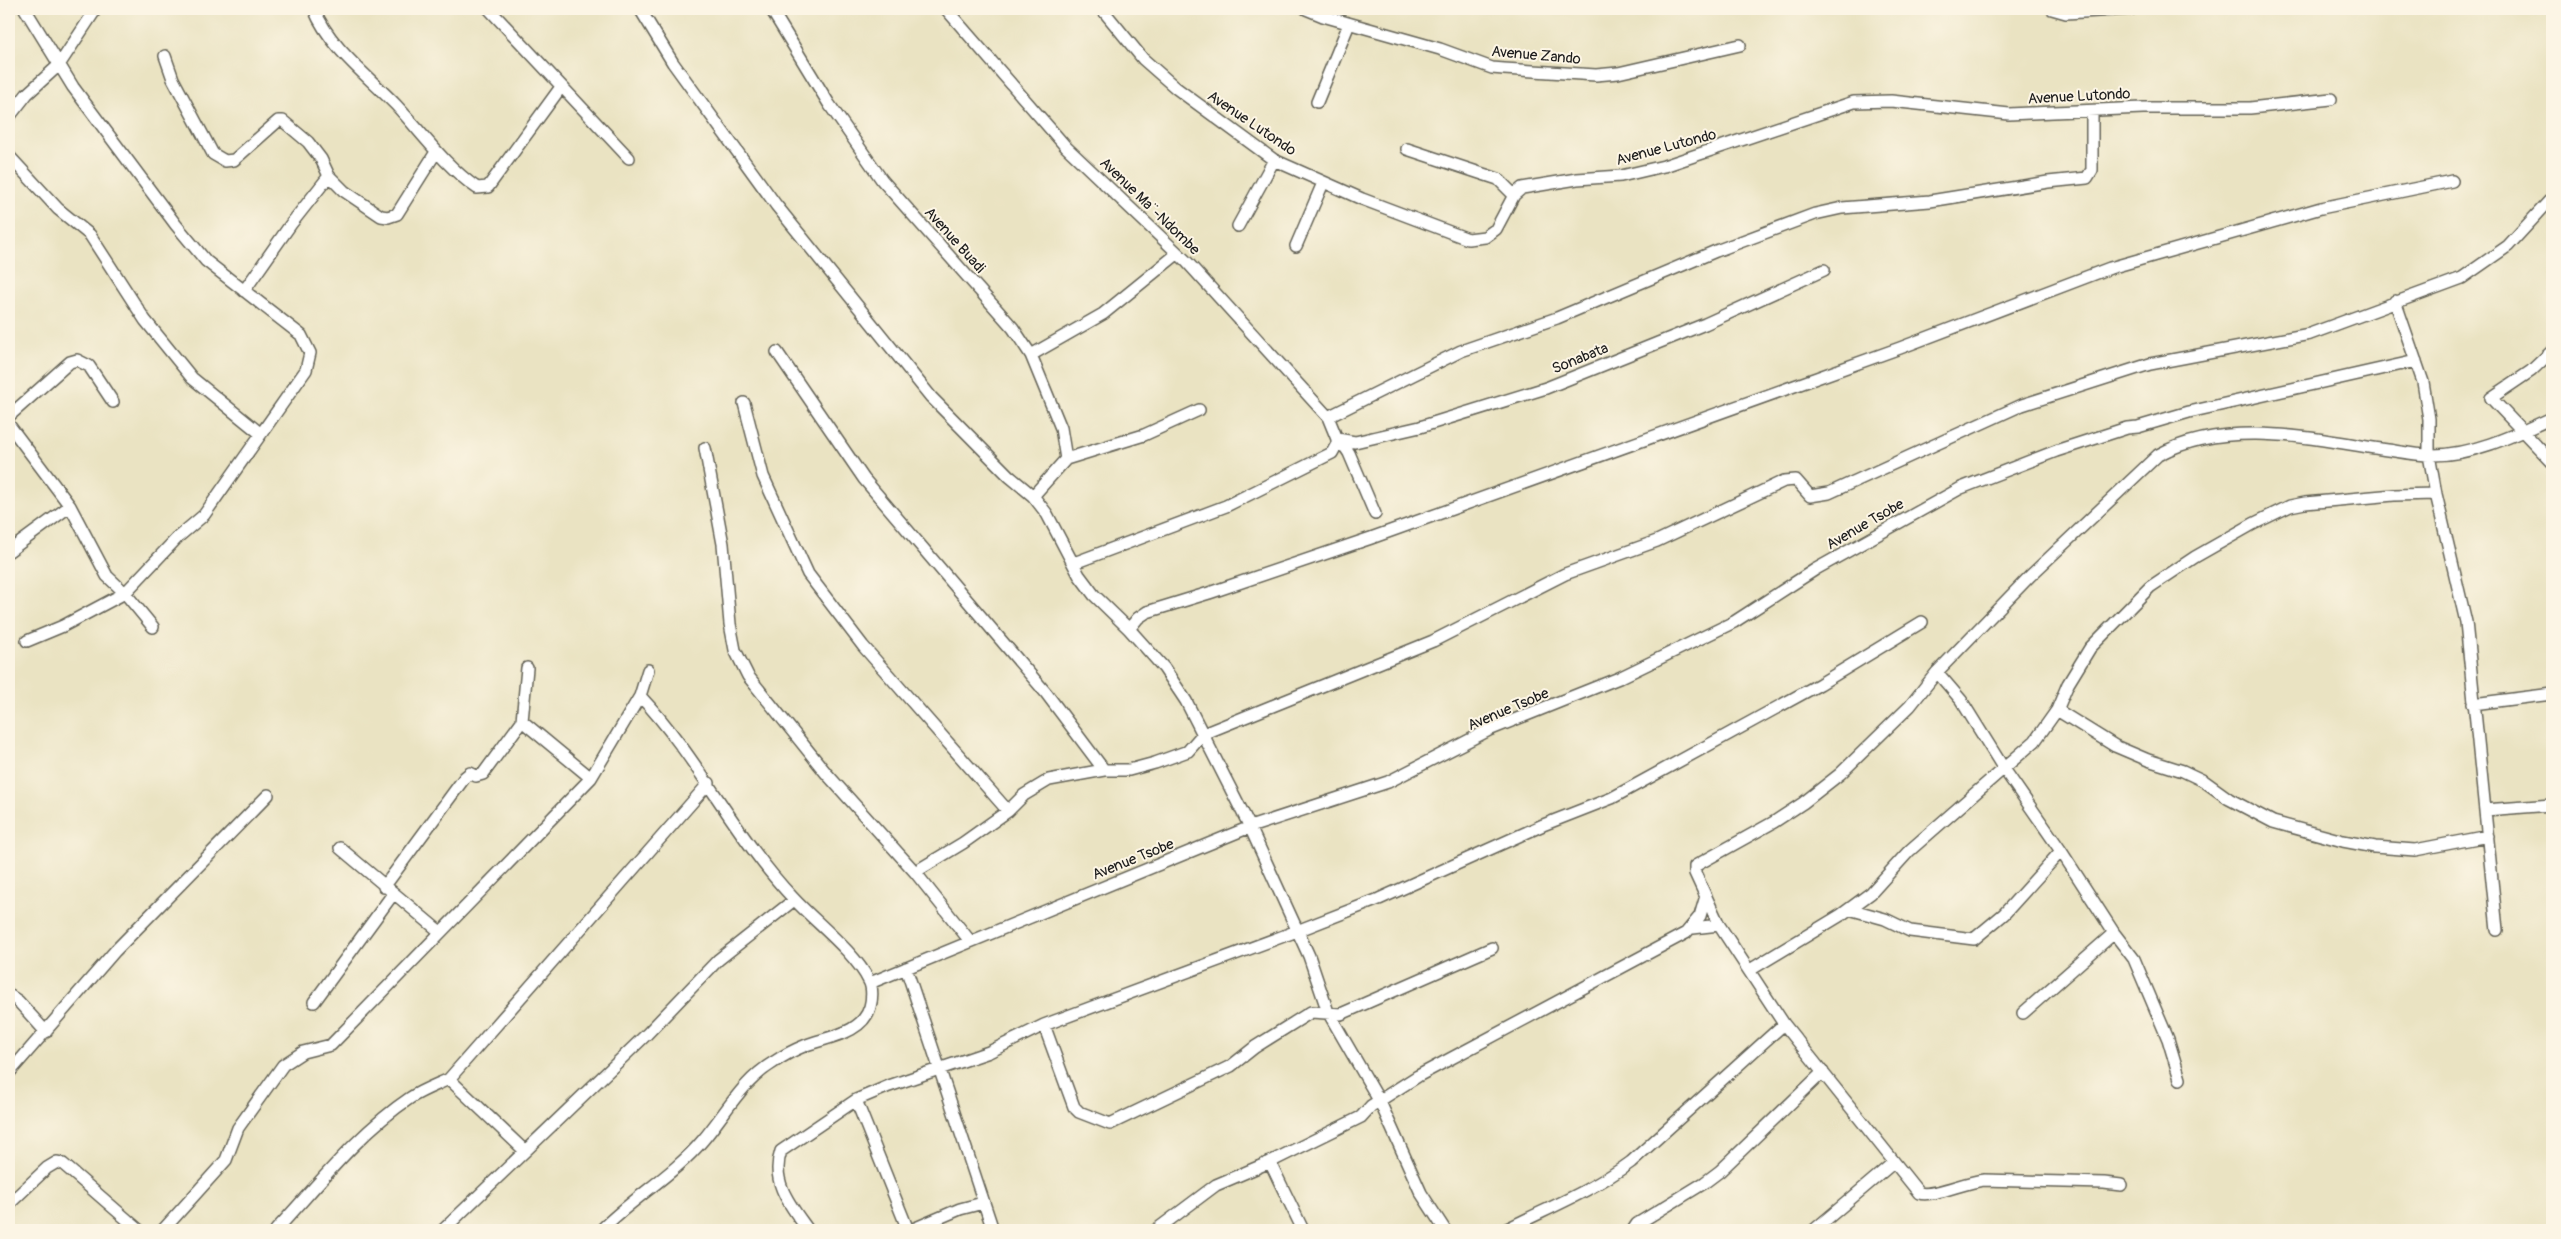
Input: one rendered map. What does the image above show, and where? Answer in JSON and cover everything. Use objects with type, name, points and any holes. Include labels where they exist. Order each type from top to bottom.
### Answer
[{"type":"street","points":[[25,9],[73,87],[176,225],[206,261],[301,335],[310,353],[306,370],[204,515],[178,537],[125,592],[63,626],[26,641]]},
{"type":"street","points":[[9,117],[27,94],[59,65],[96,9]]},
{"type":"street","points":[[314,9],[329,35],[342,52],[397,107],[436,152],[471,184],[482,190],[488,187],[561,86]]},
{"type":"street","points":[[489,9],[629,158]]},
{"type":"street","points":[[640,9],[673,64],[788,221],[931,397],[1009,476],[1033,496],[1047,514],[1094,595],[1129,629],[1164,668],[1203,734],[1250,826],[1309,956],[1328,1012],[1380,1102],[1421,1193],[1445,1230]]},
{"type":"street","name":"Avenue Buadi","points":[[771,9],[829,104],[882,180],[941,249],[1014,328],[1031,355],[1061,428],[1066,459]]},
{"type":"street","name":"Avenue Ma¨-Ndombe","points":[[946,9],[1066,147],[1177,254],[1279,360],[1330,421]]},
{"type":"street","name":"Avenue Lutondo","points":[[1102,9],[1143,59],[1176,88],[1274,160],[1323,183],[1468,239],[1485,237],[1496,229],[1514,195],[1522,188],[1530,185],[1621,176],[1664,166],[1854,102],[1891,101],[2009,114],[2143,108],[2250,108],[2331,98]]},
{"type":"street","name":"Avenue Zando","points":[[1306,9],[1349,24],[1440,49],[1492,68],[1596,75],[1618,73],[1740,45]]},
{"type":"street","points":[[2052,9],[2066,13],[2131,9]]},
{"type":"street","points":[[1317,102],[1349,24]]},
{"type":"street","points":[[165,56],[173,79],[213,154],[225,161],[234,160],[278,121],[283,121],[308,142],[321,159],[329,176],[344,191],[381,216],[394,216],[436,152]]},
{"type":"street","points":[[1375,514],[1349,452],[1337,441],[1330,421],[1461,351],[1557,318],[1689,262],[1815,214],[1842,208],[1930,201],[2048,182],[2087,178],[2092,170],[2092,111]]},
{"type":"street","points":[[1407,149],[1498,179],[1514,195]]},
{"type":"street","points":[[9,156],[58,209],[90,235],[145,320],[192,378],[261,434]]},
{"type":"street","points":[[1238,226],[1274,160]]},
{"type":"street","points":[[244,291],[291,224],[329,176]]},
{"type":"street","points":[[1129,629],[1138,618],[1147,612],[1209,593],[1408,525],[1900,348],[2110,268],[2321,208],[2452,181]]},
{"type":"street","points":[[1296,246],[1323,183]]},
{"type":"street","points":[[915,872],[1008,811],[1024,795],[1049,780],[1104,770],[1129,770],[1188,751],[1203,734],[1434,641],[1565,574],[1657,541],[1784,481],[1796,480],[1810,496],[1829,493],[2022,405],[2150,364],[2310,334],[2395,301],[2462,278],[2508,246],[2552,198]]},
{"type":"street","points":[[1031,355],[1102,314],[1177,254]]},
{"type":"street","name":"Sonabata","points":[[1337,441],[1355,442],[1420,426],[1546,388],[1705,324],[1824,270]]},
{"type":"street","points":[[2395,301],[2423,382],[2429,419],[2429,456],[2466,622],[2472,704],[2497,930]]},
{"type":"street","points":[[2552,351],[2531,371],[2491,398],[2552,462]]},
{"type":"street","points":[[777,352],[864,479],[1046,693],[1104,770]]},
{"type":"street","points":[[9,416],[70,362],[77,360],[89,366],[112,402]]},
{"type":"street","name":"Avenue Tsobe","points":[[870,983],[1250,826],[1388,782],[1489,730],[1569,700],[1694,643],[1734,622],[1816,569],[1961,488],[2056,451],[2128,428],[2138,427],[2189,412],[2416,361]]},
{"type":"street","points":[[744,403],[764,476],[808,574],[863,646],[1008,811]]},
{"type":"street","points":[[1033,496],[1066,459],[1144,435],[1199,410]]},
{"type":"street","points":[[2121,1185],[1984,1180],[1966,1182],[1926,1195],[1918,1193],[1912,1188],[1784,1024],[1719,925],[1695,873],[1695,866],[1774,822],[1803,803],[1840,774],[1910,706],[1937,672],[2030,576],[2158,455],[2179,444],[2208,437],[2282,436],[2429,456],[2462,452],[2522,431],[2552,418]]},
{"type":"street","points":[[9,425],[70,506],[107,576],[125,592],[153,627]]},
{"type":"street","points":[[1074,563],[1226,506],[1332,453],[1337,441]]},
{"type":"street","points":[[705,448],[723,544],[735,650],[748,676],[826,774],[915,872],[970,941]]},
{"type":"street","points":[[1750,970],[1871,894],[1909,851],[2035,741],[2057,710],[2068,684],[2090,648],[2150,587],[2212,547],[2260,520],[2290,506],[2394,494],[2436,494]]},
{"type":"street","points":[[9,551],[70,506]]},
{"type":"street","points":[[808,1230],[784,1196],[778,1178],[777,1163],[781,1151],[856,1100],[889,1086],[990,1052],[1044,1025],[1297,932],[1378,899],[1543,824],[1612,798],[1820,684],[1922,622]]},
{"type":"street","points":[[314,1002],[465,777],[470,773],[476,776],[483,774],[522,721],[527,668]]},
{"type":"street","points":[[163,1230],[226,1160],[238,1128],[283,1065],[303,1052],[331,1045],[439,931],[591,778],[640,696],[648,670]]},
{"type":"street","points":[[1937,672],[1960,700],[2114,933],[2128,948],[2144,978],[2168,1039],[2180,1079]]},
{"type":"street","points":[[2472,704],[2552,694]]},
{"type":"street","points":[[601,1230],[617,1214],[703,1141],[736,1094],[772,1062],[804,1046],[844,1033],[858,1024],[869,1009],[872,996],[870,983],[852,957],[771,875],[709,783],[640,696]]},
{"type":"street","points":[[2057,710],[2115,746],[2148,760],[2183,771],[2204,781],[2229,799],[2274,822],[2343,841],[2375,847],[2415,850],[2488,836]]},
{"type":"street","points":[[522,721],[591,778]]},
{"type":"street","points":[[276,1230],[366,1133],[386,1115],[413,1096],[449,1079],[709,783]]},
{"type":"street","points":[[9,1073],[115,951],[268,795]]},
{"type":"street","points":[[2485,810],[2552,805]]},
{"type":"street","points":[[340,848],[439,931]]},
{"type":"street","points":[[1849,909],[1885,919],[1910,931],[1974,939],[2004,914],[2061,851]]},
{"type":"street","points":[[1693,928],[1700,916],[1706,896]]},
{"type":"street","points":[[443,1230],[647,1034],[718,960],[794,900]]},
{"type":"street","points":[[1156,1230],[1216,1185],[1270,1162],[1361,1117],[1418,1076],[1693,928],[1719,925]]},
{"type":"street","points":[[2023,1013],[2114,933]]},
{"type":"street","points":[[1044,1025],[1074,1107],[1079,1112],[1110,1124],[1231,1066],[1255,1047],[1311,1012],[1341,1014],[1492,948]]},
{"type":"street","points":[[906,968],[993,1230]]},
{"type":"street","points":[[9,995],[18,1001],[46,1032]]},
{"type":"street","points":[[1505,1230],[1566,1202],[1613,1176],[1784,1024]]},
{"type":"street","points":[[1633,1230],[1637,1224],[1720,1170],[1823,1072]]},
{"type":"street","points":[[449,1079],[525,1151]]},
{"type":"street","points":[[856,1100],[909,1230],[960,1209],[983,1202]]},
{"type":"street","points":[[9,1204],[47,1168],[57,1162],[64,1164],[125,1226],[139,1230]]},
{"type":"street","points":[[1270,1162],[1303,1230]]},
{"type":"street","points":[[1814,1230],[1893,1163]]}]
